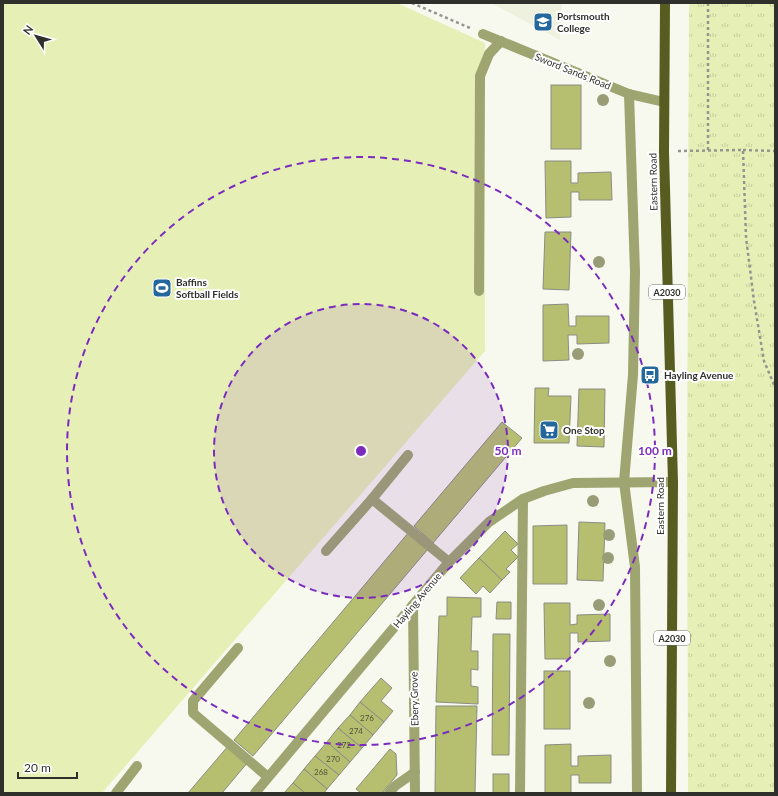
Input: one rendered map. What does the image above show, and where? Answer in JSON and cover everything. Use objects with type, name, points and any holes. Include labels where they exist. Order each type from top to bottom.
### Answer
[{"type":"main road","name":"Eastern Road","points":[[665,3],[664,152],[673,482],[672,793]]},
{"type":"street","name":"Sword Sands Road","points":[[483,34],[629,94],[664,102]]},
{"type":"street","points":[[479,291],[480,76],[489,54],[501,41]]},
{"type":"street","points":[[629,94],[635,280],[633,376],[624,482],[635,566],[637,793]]},
{"type":"street","points":[[326,551],[408,455]]},
{"type":"street","name":"Hayling Avenue","points":[[255,793],[449,562],[489,522],[523,499],[573,482],[673,482]]},
{"type":"street","points":[[372,498],[449,562]]},
{"type":"street","points":[[520,793],[523,499]]},
{"type":"street","name":"Ebery Grove","points":[[413,605],[415,793]]},
{"type":"street","points":[[238,648],[193,701],[193,713],[268,777]]},
{"type":"street","points":[[116,793],[138,766]]},
{"type":"street","points":[[389,793],[395,786],[415,772]]},
{"type":"path","points":[[412,3],[483,34]]},
{"type":"path","points":[[708,3],[708,150]]},
{"type":"path","points":[[664,152],[708,150],[775,151]]},
{"type":"path","points":[[743,150],[746,237],[754,301],[764,361],[775,387]]},
{"type":"shaded area","name":"Portsmouth College","points":[[491,3],[562,3],[560,40]]},
{"type":"green space","points":[[3,3],[397,3],[485,43],[485,351],[102,793],[3,793]]},
{"type":"green space","points":[[689,3],[775,3],[775,793],[688,793],[687,476]]},
{"type":"building","points":[[551,85],[581,85],[581,149],[551,149]]},
{"type":"building","points":[[545,161],[571,161],[571,183],[578,183],[578,173],[611,172],[612,200],[579,200],[579,192],[571,192],[571,217],[546,218]]},
{"type":"building","points":[[545,232],[571,232],[569,290],[543,289]]},
{"type":"building","points":[[568,304],[569,326],[576,326],[576,316],[609,316],[609,343],[577,344],[577,335],[568,335],[569,360],[543,361],[543,305]]},
{"type":"building","points":[[535,388],[549,388],[548,396],[571,396],[569,443],[534,443]]},
{"type":"building","points":[[579,389],[605,389],[604,447],[577,446]]},
{"type":"building","points":[[502,422],[522,438],[433,543],[414,526]]},
{"type":"building","points":[[579,522],[605,523],[603,581],[577,580]]},
{"type":"building","points":[[567,525],[567,584],[533,584],[533,526]]},
{"type":"building","points":[[505,531],[518,544],[511,550],[518,557],[506,569],[510,572],[502,580],[479,558]]},
{"type":"building","points":[[409,532],[428,549],[253,756],[234,740]]},
{"type":"building","points":[[479,558],[502,580],[490,593],[483,586],[476,594],[460,578]]},
{"type":"building","points":[[447,597],[481,598],[481,617],[472,617],[471,651],[478,651],[478,670],[471,669],[471,686],[478,687],[478,704],[436,702],[439,616],[447,616]]},
{"type":"building","points":[[497,602],[511,602],[511,619],[496,619]]},
{"type":"building","points":[[544,603],[570,603],[570,625],[577,624],[577,615],[610,614],[610,641],[578,642],[578,633],[570,633],[570,659],[545,659]]},
{"type":"building","points":[[493,634],[510,634],[509,755],[492,755]]},
{"type":"building","points":[[544,671],[570,671],[570,729],[544,729]]},
{"type":"building","points":[[381,678],[392,688],[381,701],[393,711],[384,722],[360,702]]},
{"type":"building","points":[[360,702],[384,722],[373,735],[350,715]]},
{"type":"building","points":[[436,706],[477,706],[475,793],[435,793]]},
{"type":"building","points":[[350,715],[373,735],[362,748],[338,728]]},
{"type":"building","points":[[338,728],[362,748],[350,762],[327,742]]},
{"type":"building","points":[[327,742],[350,762],[339,775],[315,756]]},
{"type":"building","points":[[571,744],[571,766],[578,766],[578,756],[611,755],[611,783],[579,783],[579,775],[571,775],[571,793],[545,793],[545,745]]},
{"type":"building","points":[[229,745],[248,762],[222,793],[188,793]]},
{"type":"building","points":[[390,749],[396,754],[397,775],[382,793],[361,793],[356,789]]},
{"type":"building","points":[[315,756],[339,775],[327,789],[304,769]]},
{"type":"building","points":[[304,769],[327,789],[324,793],[305,793],[293,783]]},
{"type":"building","points":[[493,774],[509,774],[509,793],[493,793]]},
{"type":"building","points":[[293,783],[305,793],[284,793]]},
{"type":"place","name":"Portsmouth College","points":[[543,22]]},
{"type":"place","name":"Baffins Softball Fields","points":[[162,288]]},
{"type":"place","name":"Hayling Avenue","points":[[650,375]]},
{"type":"place","name":"One Stop","points":[[549,430]]}]
